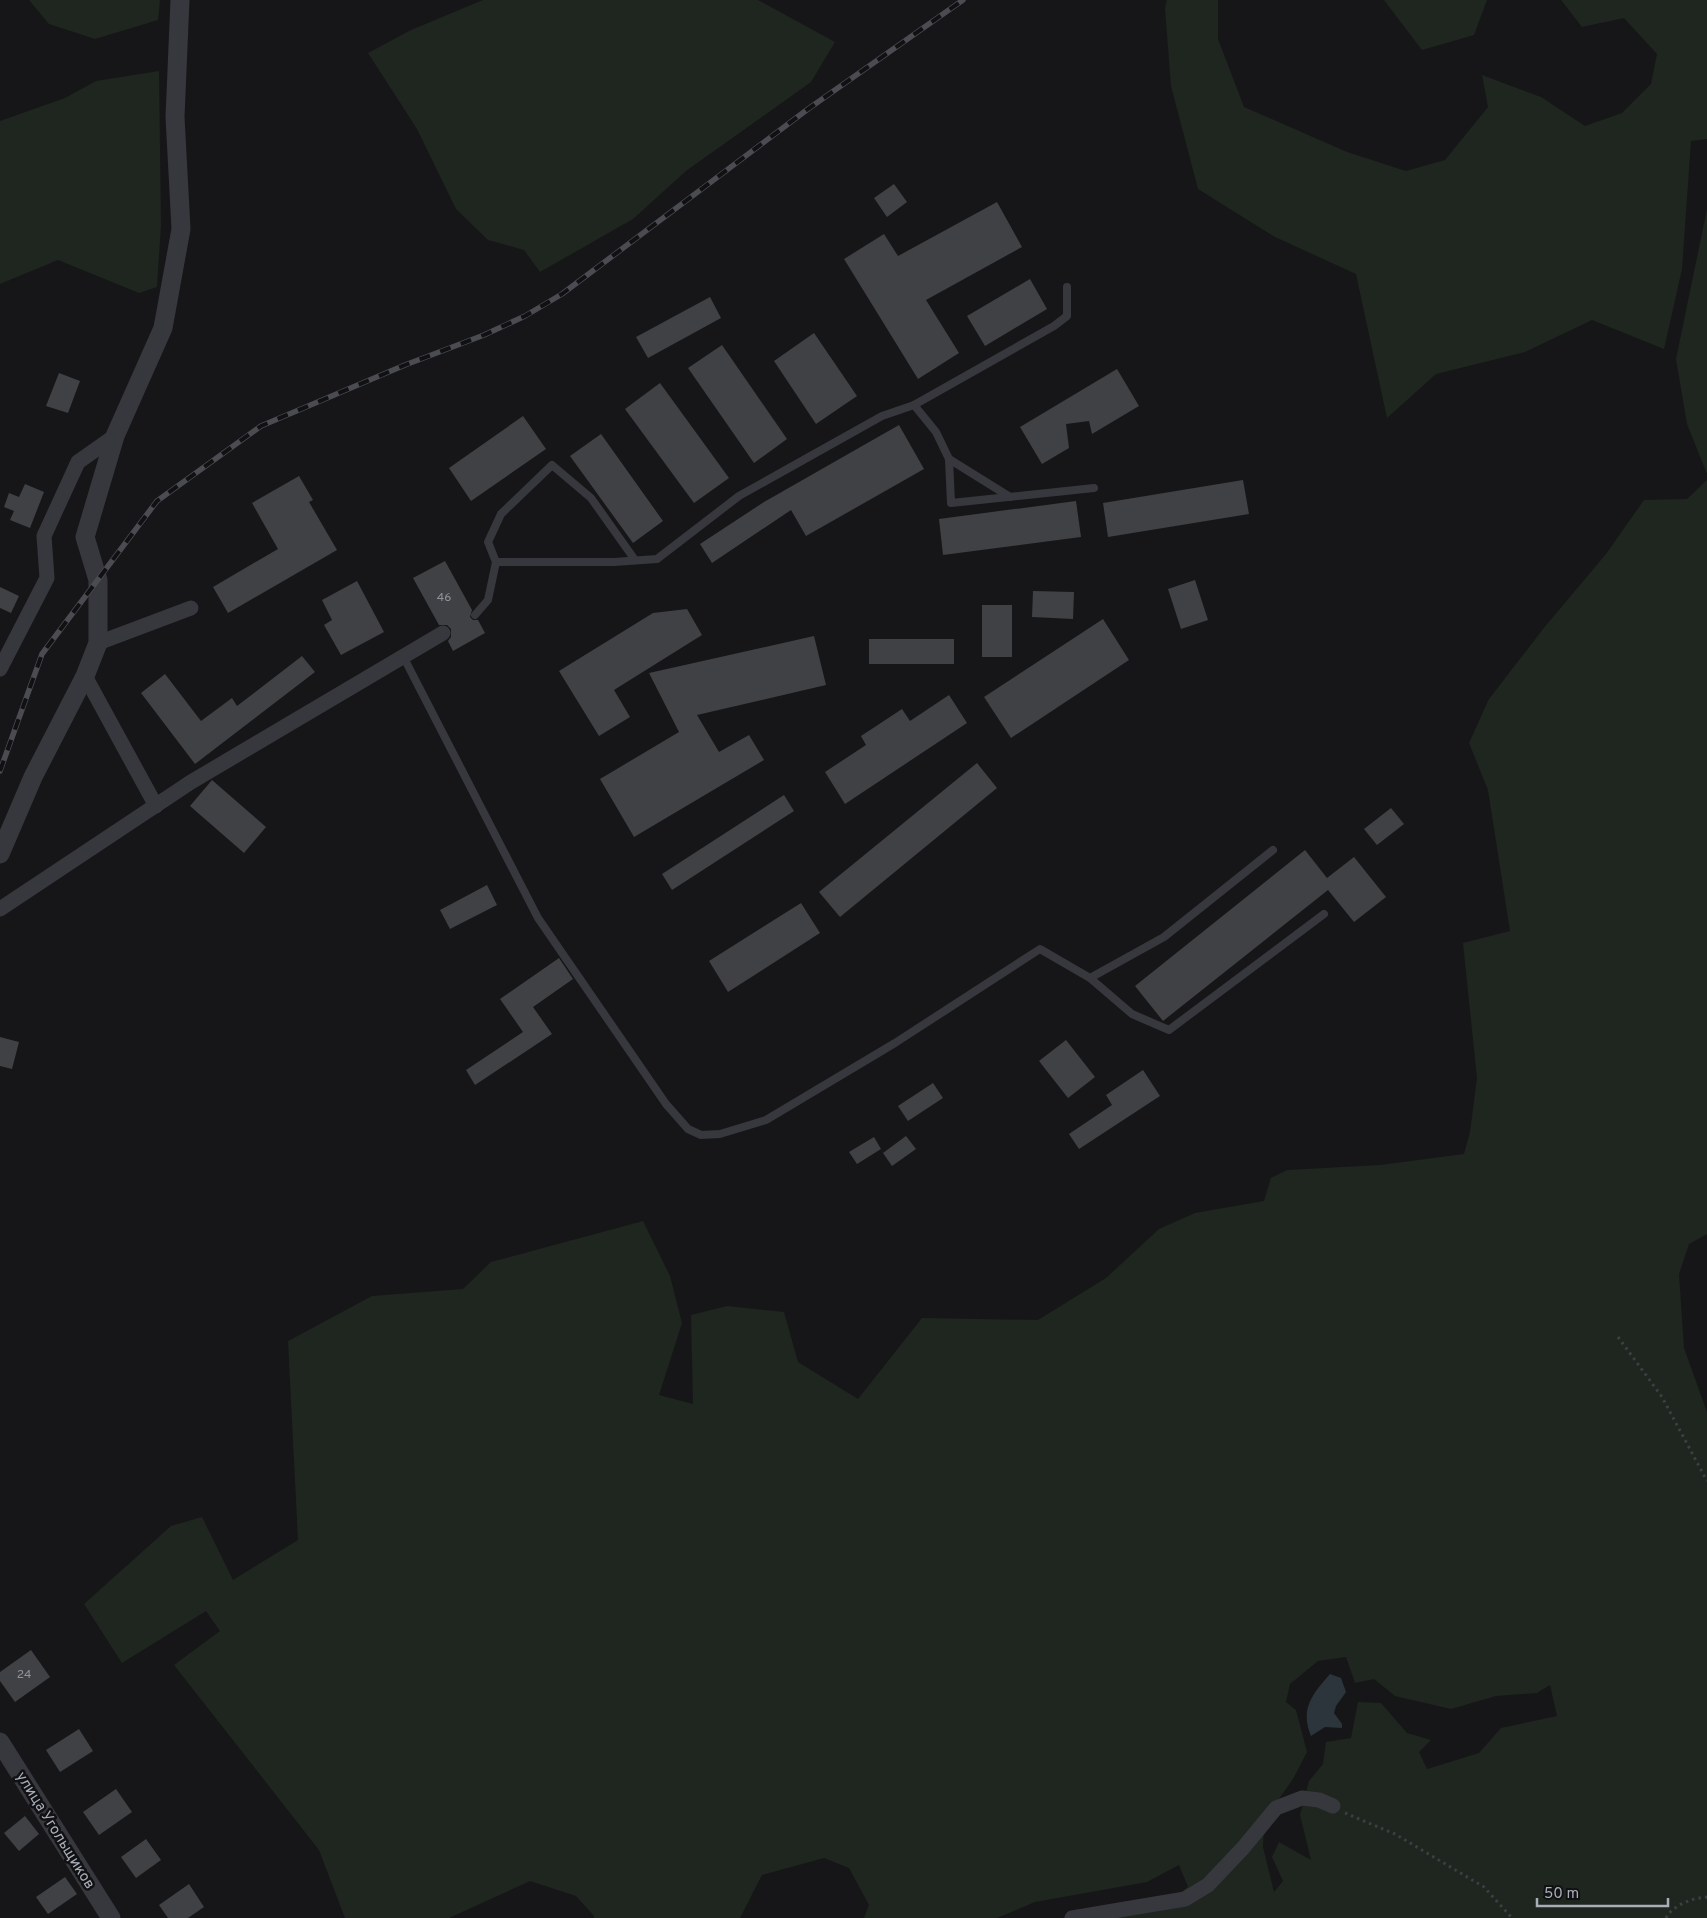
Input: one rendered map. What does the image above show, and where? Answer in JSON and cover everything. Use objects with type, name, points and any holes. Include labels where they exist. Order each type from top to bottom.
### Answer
[{"type":"street","points":[[0,854],[33,777],[85,676],[98,644],[98,580],[85,537],[115,436],[163,328],[181,229],[175,117],[180,0]]},
{"type":"street","points":[[0,669],[47,578],[44,536],[78,462],[115,436]]},
{"type":"street","points":[[98,644],[191,608]]},
{"type":"street","points":[[0,909],[191,782],[443,634]]},
{"type":"street","points":[[85,676],[156,806]]},
{"type":"street","name":"улица Угольщиков","points":[[0,1742],[111,1918]]},
{"type":"street","points":[[1072,1918],[1185,1899],[1208,1885],[1243,1848],[1276,1808],[1302,1798],[1319,1800],[1334,1806]]},
{"type":"lane","points":[[496,562],[657,559],[738,496],[882,416],[914,405],[1054,326],[1067,316],[1067,287]]},
{"type":"lane","points":[[914,405],[936,432],[949,459],[951,503],[1094,488]]},
{"type":"lane","points":[[949,459],[1010,497]]},
{"type":"lane","points":[[475,615],[488,600],[496,562],[488,542],[501,514],[552,464],[591,498],[635,560]]},
{"type":"lane","points":[[404,658],[538,918],[666,1104],[688,1129],[701,1135],[720,1134],[766,1120],[895,1043],[1040,949],[1090,978],[1132,1014],[1169,1030],[1324,914]]},
{"type":"lane","points":[[1090,978],[1164,937],[1273,850]]},
{"type":"path","points":[[1618,1336],[1662,1397],[1707,1481]]},
{"type":"path","points":[[1334,1806],[1395,1834],[1484,1887],[1512,1918]]},
{"type":"path","points":[[1666,1918],[1670,1910],[1698,1898],[1707,1897]]},
{"type":"shaded area","points":[[29,0],[160,0],[158,20],[95,39],[49,24]]},
{"type":"shaded area","points":[[483,0],[758,0],[835,42],[811,82],[686,171],[633,219],[540,272],[524,250],[488,240],[456,209],[417,129],[368,53],[411,30]]},
{"type":"shaded area","points":[[1167,0],[1218,0],[1218,39],[1244,107],[1347,152],[1406,171],[1445,160],[1488,107],[1482,75],[1541,97],[1585,126],[1622,113],[1651,84],[1657,54],[1624,18],[1582,27],[1561,0],[1707,0],[1707,139],[1691,141],[1682,269],[1664,349],[1592,320],[1525,352],[1436,374],[1387,418],[1356,274],[1275,237],[1198,189],[1171,86],[1165,8]]},
{"type":"shaded area","points":[[1384,0],[1487,0],[1474,35],[1422,50]]},
{"type":"shaded area","points":[[159,71],[161,225],[157,287],[139,293],[58,260],[0,284],[0,121],[65,98],[96,81]]},
{"type":"shaded area","points":[[1707,209],[1707,474],[1687,424],[1676,359]]},
{"type":"shaded area","points":[[1707,480],[1707,1234],[1689,1244],[1679,1274],[1684,1348],[1707,1412],[1707,1918],[1113,1918],[1159,1909],[1188,1887],[1179,1865],[1147,1882],[1035,1902],[997,1918],[864,1918],[869,1905],[849,1868],[824,1858],[762,1875],[740,1918],[594,1918],[576,1896],[530,1881],[449,1918],[345,1918],[319,1850],[174,1665],[220,1631],[206,1611],[122,1663],[84,1604],[171,1526],[202,1517],[233,1580],[298,1540],[288,1341],[372,1296],[463,1289],[491,1262],[643,1221],[670,1276],[682,1323],[659,1395],[693,1404],[691,1315],[727,1306],[784,1312],[798,1362],[858,1399],[922,1318],[1038,1320],[1106,1278],[1159,1229],[1195,1213],[1264,1201],[1271,1178],[1287,1170],[1380,1165],[1464,1154],[1470,1132],[1477,1078],[1463,943],[1510,931],[1488,790],[1469,743],[1489,699],[1543,629],[1606,554],[1644,500],[1687,499]],"holes":[[[1346,1657],[1355,1683],[1374,1679],[1395,1696],[1451,1709],[1496,1696],[1537,1693],[1550,1685],[1557,1716],[1501,1728],[1479,1753],[1427,1769],[1419,1752],[1431,1740],[1407,1733],[1381,1703],[1358,1702],[1351,1738],[1326,1742],[1323,1764],[1309,1781],[1300,1815],[1311,1860],[1279,1842],[1272,1857],[1283,1881],[1274,1892],[1263,1847],[1264,1820],[1293,1779],[1307,1752],[1296,1710],[1286,1702],[1290,1684],[1318,1661]]]},
{"type":"shaded area","points":[[1330,1674],[1341,1678],[1346,1692],[1336,1706],[1334,1713],[1342,1724],[1342,1728],[1325,1727],[1311,1736],[1307,1710],[1313,1695]]},
{"type":"building","points":[[894,184],[907,202],[887,217],[874,198]]},
{"type":"building","points":[[997,202],[1022,247],[926,300],[959,353],[918,379],[844,259],[884,234],[898,256]]},
{"type":"building","points":[[1030,279],[1047,309],[985,346],[967,316]]},
{"type":"building","points":[[710,297],[721,318],[648,358],[636,337]]},
{"type":"building","points":[[814,333],[857,396],[816,424],[774,361]]},
{"type":"building","points":[[722,345],[787,439],[754,463],[688,368]]},
{"type":"building","points":[[1117,369],[1139,406],[1092,434],[1089,421],[1066,424],[1069,448],[1042,464],[1020,427]]},
{"type":"building","points":[[59,373],[80,381],[68,413],[46,406]]},
{"type":"building","points":[[660,383],[729,478],[694,503],[625,409]]},
{"type":"building","points":[[523,416],[546,449],[471,501],[449,468]]},
{"type":"building","points":[[899,425],[924,469],[806,536],[791,510],[712,563],[700,544],[764,502]]},
{"type":"building","points":[[601,434],[663,521],[633,543],[570,456]]},
{"type":"building","points":[[299,476],[313,500],[309,502],[337,550],[228,613],[213,587],[278,549],[252,503]]},
{"type":"building","points":[[1243,480],[1249,514],[1108,537],[1103,503]]},
{"type":"building","points":[[25,484],[44,492],[30,528],[10,520],[14,511],[4,507],[9,493],[19,497]]},
{"type":"building","points":[[1076,501],[1081,537],[943,555],[939,519]]},
{"type":"building","points":[[445,561],[472,610],[470,617],[473,620],[478,620],[485,633],[453,651],[448,641],[451,637],[451,629],[447,625],[439,625],[413,578]]},
{"type":"building","points":[[1195,580],[1208,620],[1181,629],[1168,589]]},
{"type":"building","points":[[357,581],[384,632],[341,655],[324,625],[332,620],[322,600]]},
{"type":"building","points":[[0,587],[19,596],[11,613],[0,608]]},
{"type":"building","points":[[1033,591],[1074,592],[1073,619],[1032,617]]},
{"type":"building","points":[[982,605],[1012,605],[1012,657],[982,657]]},
{"type":"building","points":[[687,609],[702,635],[614,690],[630,717],[599,736],[559,671],[653,613]]},
{"type":"building","points":[[1103,619],[1129,660],[1011,738],[984,697]]},
{"type":"building","points":[[814,636],[826,685],[697,715],[719,752],[749,735],[764,760],[634,837],[600,779],[679,732],[649,673]]},
{"type":"building","points":[[869,639],[954,639],[954,664],[869,664]]},
{"type":"building","points":[[302,656],[315,672],[195,764],[141,693],[165,674],[201,721],[232,698],[237,706]]},
{"type":"building","points":[[949,695],[967,723],[845,804],[825,772],[866,745],[861,736],[902,709],[910,721]]},
{"type":"building","points":[[977,763],[997,788],[840,917],[819,892]]},
{"type":"building","points":[[212,780],[266,827],[244,853],[190,806]]},
{"type":"building","points":[[784,795],[794,811],[672,890],[662,874]]},
{"type":"building","points":[[1391,808],[1404,824],[1377,845],[1364,829]]},
{"type":"building","points":[[1305,850],[1327,878],[1354,857],[1386,897],[1354,922],[1328,890],[1163,1021],[1135,986]]},
{"type":"building","points":[[487,885],[497,905],[450,929],[440,910]]},
{"type":"building","points":[[801,903],[820,933],[728,992],[709,961]]},
{"type":"building","points":[[559,958],[573,979],[533,1007],[552,1034],[475,1085],[466,1070],[523,1032],[500,999]]},
{"type":"building","points":[[0,1037],[19,1042],[12,1069],[0,1066]]},
{"type":"building","points":[[1066,1040],[1095,1077],[1068,1098],[1039,1061]]},
{"type":"building","points":[[1143,1070],[1160,1096],[1079,1149],[1069,1134],[1112,1105],[1106,1095]]},
{"type":"building","points":[[933,1083],[943,1098],[908,1121],[898,1106]]},
{"type":"building","points":[[906,1136],[916,1149],[892,1166],[883,1153]]},
{"type":"building","points":[[874,1137],[881,1149],[857,1164],[849,1152]]},
{"type":"building","points":[[31,1650],[50,1677],[15,1702],[0,1681],[0,1672]]},
{"type":"building","points":[[79,1729],[93,1751],[60,1772],[46,1750]]},
{"type":"building","points":[[116,1789],[132,1812],[99,1835],[83,1812]]},
{"type":"building","points":[[25,1816],[39,1834],[19,1851],[4,1833]]},
{"type":"building","points":[[146,1839],[161,1860],[136,1878],[121,1857]]},
{"type":"building","points":[[65,1877],[77,1894],[48,1914],[36,1897]]},
{"type":"building","points":[[189,1884],[204,1907],[188,1918],[168,1918],[159,1905]]},
{"type":"railway","points":[[0,771],[42,654],[157,501],[261,426],[405,365],[484,335],[525,316],[562,294],[808,109],[963,0]]}]
